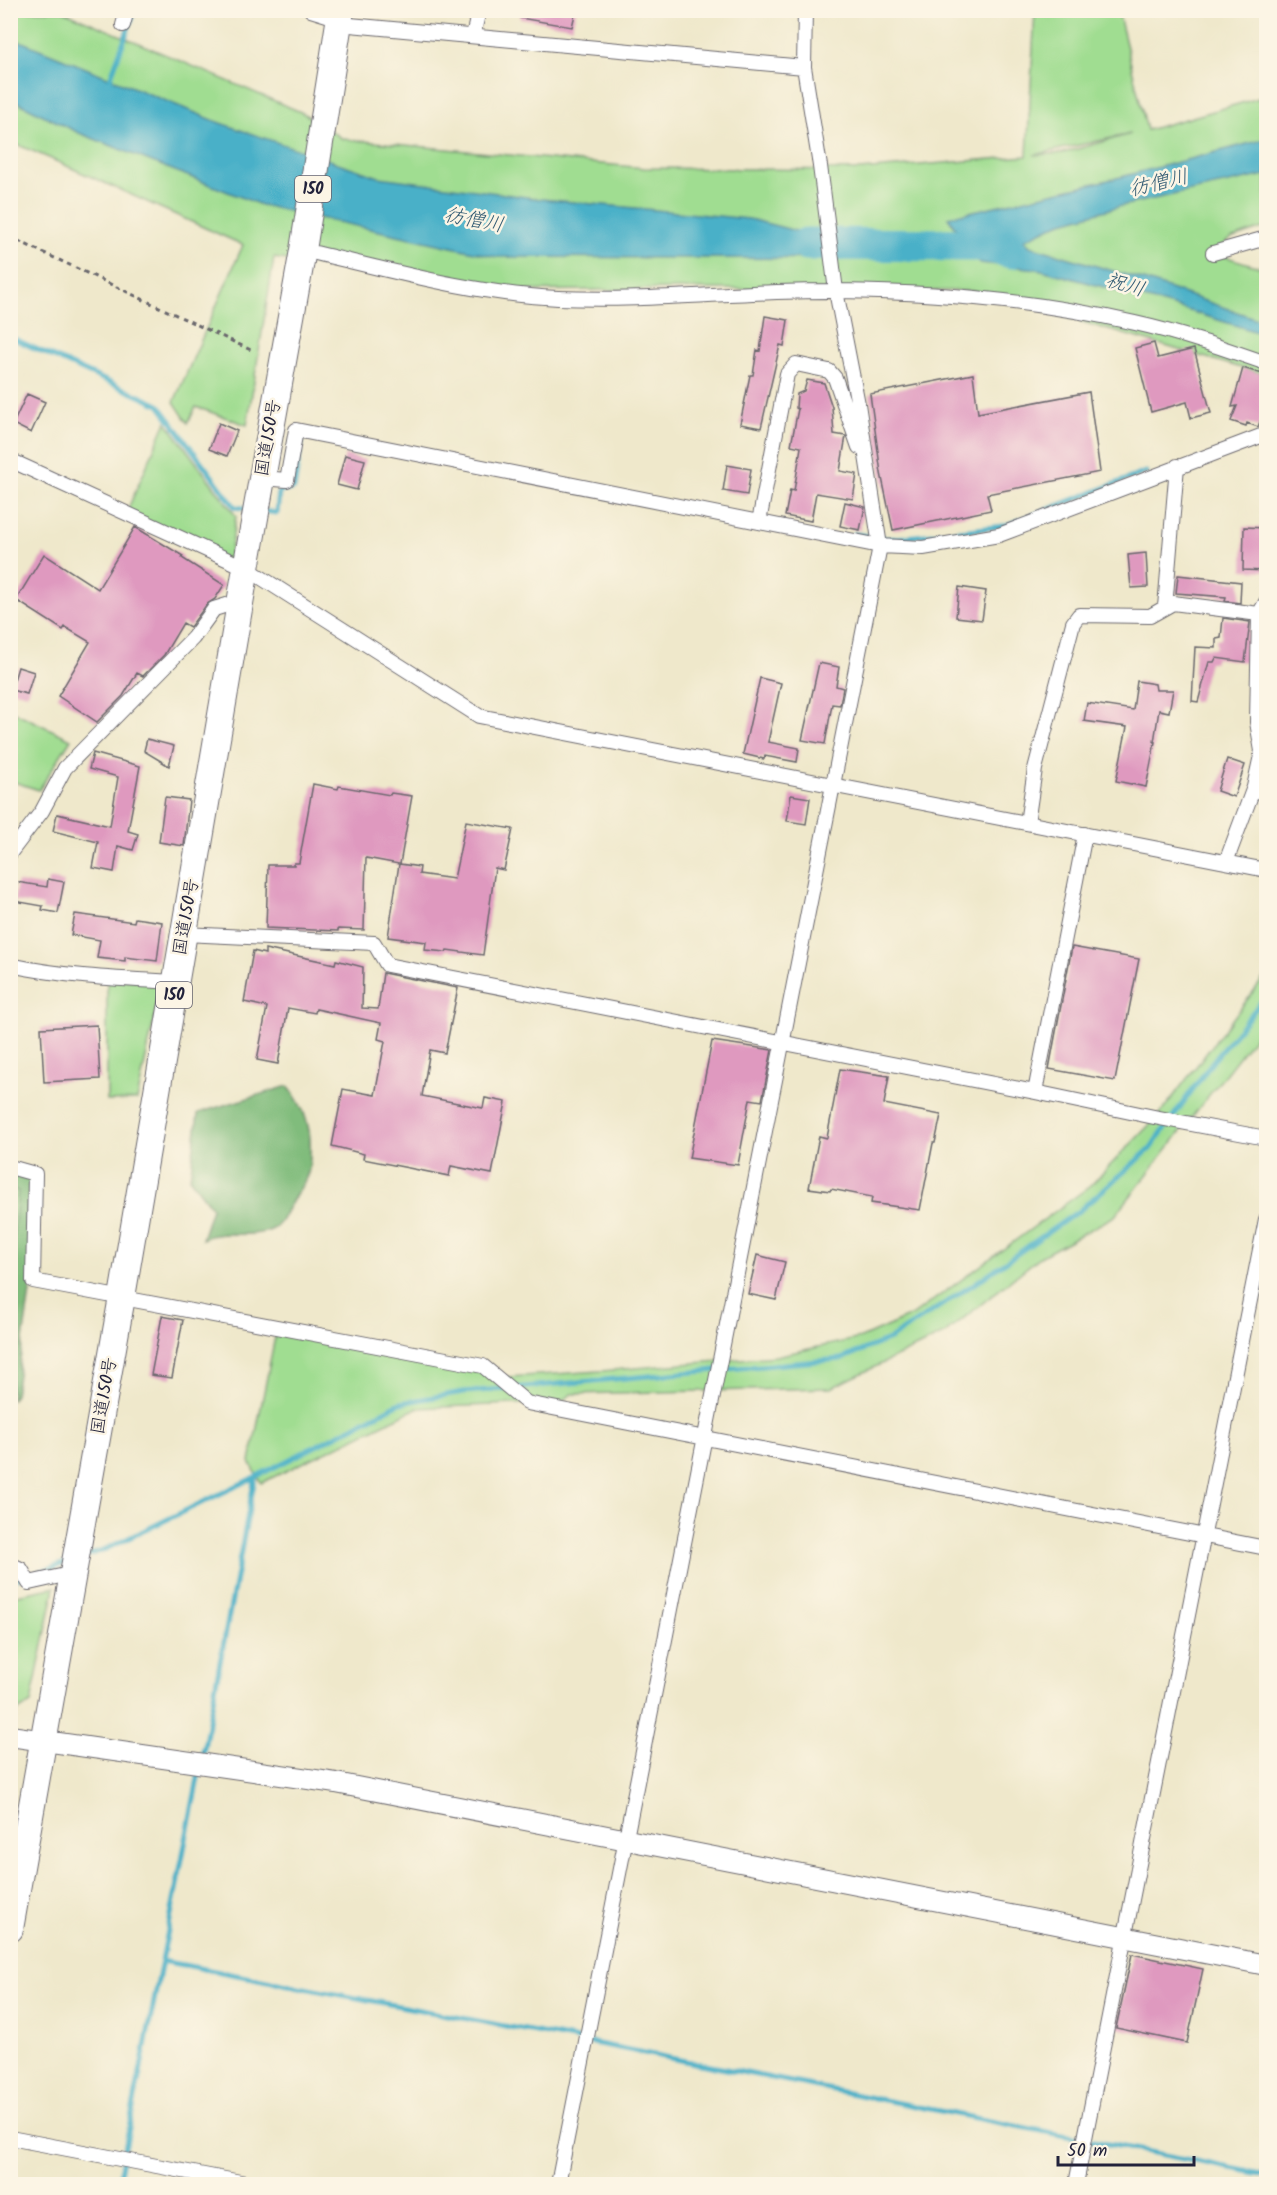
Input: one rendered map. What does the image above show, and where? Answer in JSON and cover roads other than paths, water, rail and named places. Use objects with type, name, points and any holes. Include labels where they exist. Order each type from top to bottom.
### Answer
[{"type":"highway","name":"国道150号","points":[[10,1929],[74,1573],[240,601],[303,250],[340,18]]},
{"type":"street","points":[[123,25],[127,10]]},
{"type":"street","points":[[311,10],[340,18],[473,36],[804,67]]},
{"type":"street","points":[[473,36],[479,10]]},
{"type":"street","points":[[558,2184],[834,785],[879,540],[858,404],[836,291],[820,166],[804,67],[805,10]]},
{"type":"street","points":[[1213,253],[1266,238]]},
{"type":"street","points":[[303,250],[453,284],[557,298],[836,291],[987,299],[1064,309],[1136,323],[1209,343],[1266,363]]},
{"type":"street","points":[[760,517],[787,374],[796,364],[829,371],[835,378],[858,446],[867,459]]},
{"type":"street","points":[[262,478],[287,480],[296,430],[923,548],[999,535],[1266,434]]},
{"type":"street","points":[[12,464],[246,568],[479,716],[1266,870]]},
{"type":"street","points":[[1165,607],[1178,466]]},
{"type":"street","points":[[10,853],[42,811],[65,768],[193,638],[214,609],[240,601]]},
{"type":"street","points":[[1027,823],[1035,769],[1073,623],[1078,615],[1150,616],[1173,603],[1263,608],[1257,722],[1263,737],[1262,751],[1254,787],[1226,862]]},
{"type":"street","points":[[1035,1092],[1085,834]]},
{"type":"street","points":[[184,934],[374,943],[387,965],[1035,1092],[1154,1118],[1266,1138]]},
{"type":"street","points":[[10,965],[44,972],[96,978],[176,982]]},
{"type":"street","points":[[10,1167],[35,1174],[33,1281],[483,1366],[527,1403],[1266,1548]]},
{"type":"street","points":[[1076,2184],[1266,1219]]},
{"type":"street","points":[[10,1564],[21,1569],[29,1583],[74,1573]]},
{"type":"street","points":[[10,1736],[336,1783],[1266,1965]]},
{"type":"street","points":[[10,2138],[252,2184]]},
{"type":"water","points":[[10,37],[220,123],[379,177],[541,199],[749,219],[907,259],[497,257],[261,205],[79,133],[11,99]]},
{"type":"water","name":"祝川","points":[[1266,139],[1266,175],[1121,206],[1059,223],[1024,240],[1030,246],[1153,283],[1266,322],[1266,335],[1180,308],[1038,269],[980,263],[948,217],[1121,177]]},
{"type":"waterway","points":[[109,82],[135,10]]},
{"type":"waterway","name":"彷僧川","points":[[806,244],[983,245],[1011,252]]},
{"type":"waterway","points":[[10,337],[159,405],[235,507],[250,509]]},
{"type":"waterway","points":[[262,511],[277,513],[279,492],[294,488],[303,432]]},
{"type":"waterway","points":[[854,534],[890,539],[1004,526],[1146,472]]},
{"type":"waterway","points":[[514,1388],[841,1359],[890,1339],[1080,1210],[1150,1149],[1213,1061],[1266,996]]},
{"type":"waterway","points":[[83,1557],[106,1549],[255,1477],[400,1403],[463,1392],[505,1389]]},
{"type":"waterway","points":[[202,1758],[255,1477]]},
{"type":"waterway","points":[[10,1581],[66,1563]]},
{"type":"waterway","points":[[118,2184],[200,1768]]},
{"type":"waterway","points":[[162,1961],[1266,2175]]}]
